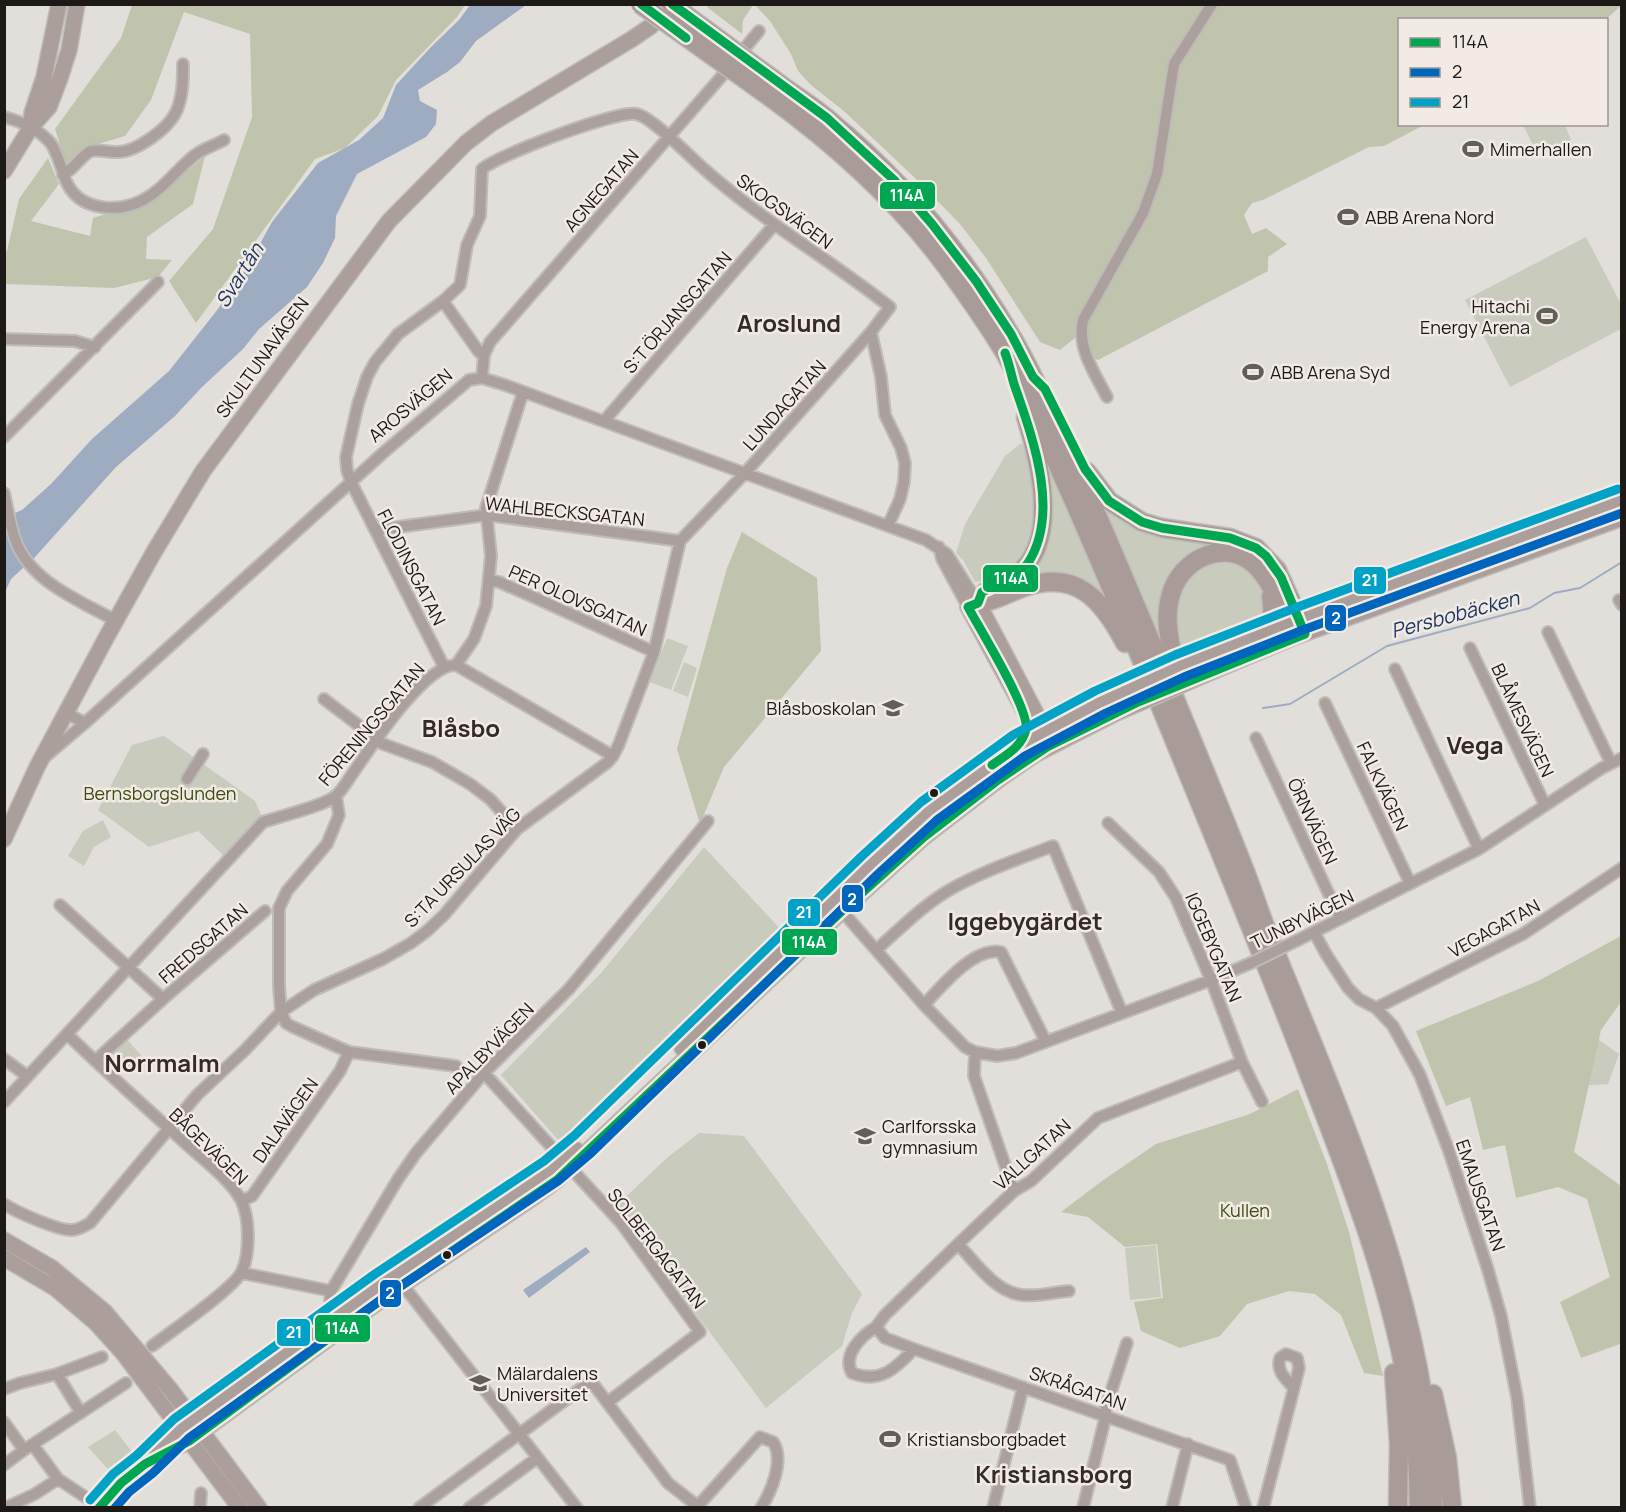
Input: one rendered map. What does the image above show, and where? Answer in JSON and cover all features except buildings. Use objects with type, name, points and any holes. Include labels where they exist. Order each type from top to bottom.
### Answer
[{"type":"highway","points":[[640,4],[774,90],[827,118],[845,134],[894,180],[922,213],[976,281],[1011,334],[1033,377],[1041,412],[1220,847],[1328,1122],[1358,1206],[1394,1322],[1410,1401],[1415,1430],[1419,1508]]},
{"type":"highway","points":[[672,4],[774,90],[863,173],[923,237],[959,283],[1006,355],[1041,412],[1052,439],[1090,497],[1247,874],[1269,937],[1298,1004],[1335,1102],[1381,1230],[1406,1317],[1425,1408],[1433,1508]]},
{"type":"highway","points":[[1052,439],[1118,508],[1142,522],[1162,528],[1230,538],[1256,548],[1277,570],[1300,625]]},
{"type":"highway","points":[[973,605],[982,592],[1021,571],[1030,560],[1038,541],[1042,516],[1042,490],[1052,439]]},
{"type":"highway","points":[[1184,722],[1184,703],[1168,618],[1171,592],[1180,574],[1189,565],[1206,555],[1218,552],[1235,553],[1254,564],[1300,625]]},
{"type":"highway","points":[[973,605],[987,603],[1028,586],[1047,581],[1062,582],[1082,589],[1093,597],[1108,614],[1161,707]]},
{"type":"highway","points":[[1258,635],[1267,629],[1273,618],[1271,598],[1273,589]]},
{"type":"highway","points":[[1383,1284],[1378,1295],[1389,1346],[1397,1406],[1398,1508]]},
{"type":"highway","points":[[1406,1317],[1415,1322],[1432,1388],[1447,1458],[1452,1508]]},
{"type":"street","points":[[31,128],[32,113],[44,77],[59,4]]},
{"type":"street","points":[[4,171],[31,128],[48,108],[69,50],[77,4]]},
{"type":"street","name":"SKULTUNAVÄGEN","points":[[4,839],[40,761],[116,621],[203,471],[389,221],[466,142],[492,123],[632,39],[651,26],[672,4]]},
{"type":"street","points":[[1107,397],[1083,348],[1081,335],[1083,320],[1146,206],[1161,158],[1174,64],[1212,4]]},
{"type":"street","name":"AGNEGATAN","points":[[482,378],[484,355],[490,342],[759,31]]},
{"type":"street","points":[[63,174],[73,169],[85,154],[92,151],[119,153],[152,138],[175,115],[179,103],[183,64]]},
{"type":"street","name":"SKOGSVÄGEN","points":[[443,301],[459,285],[467,245],[480,216],[482,169],[579,127],[625,114],[637,114],[648,119],[735,197],[887,304]]},
{"type":"street","points":[[4,117],[31,128],[51,144],[73,194],[84,201],[106,208],[118,208],[143,200],[172,179],[196,154],[224,140]]},
{"type":"street","name":"S:T ÖRJANSGATAN","points":[[604,421],[774,225]]},
{"type":"street","points":[[4,437],[158,282]]},
{"type":"street","points":[[443,301],[479,352],[484,355]]},
{"type":"street","name":"FLODINSGATAN","points":[[443,301],[398,334],[375,362],[358,405],[346,457],[351,482],[444,667]]},
{"type":"street","name":"LUNDAGATAN","points":[[746,473],[871,332],[890,307],[887,304]]},
{"type":"street","points":[[871,332],[881,377],[885,415],[901,448],[905,463],[900,499],[888,526]]},
{"type":"street","points":[[4,339],[75,341],[95,347]]},
{"type":"street","name":"AROSVÄGEN","points":[[40,761],[351,482],[469,380],[482,378],[746,473],[926,540],[939,547],[948,554],[1027,705],[1040,722],[1044,741]]},
{"type":"street","points":[[523,392],[486,508],[490,535],[486,606],[474,639],[456,665],[613,756],[654,652],[680,541],[746,473]]},
{"type":"street","points":[[4,493],[17,545],[33,570],[45,580],[116,621]]},
{"type":"street","points":[[191,1431],[335,1317],[534,1197],[838,907],[929,811],[1019,746],[1044,741],[1116,713],[1216,670],[1300,625],[1622,500]]},
{"type":"street","name":"WAHLBECKSGATAN","points":[[376,530],[487,515],[680,541]]},
{"type":"street","points":[[838,907],[998,780],[1078,713],[1112,696],[1159,674],[1258,635],[1300,625],[1622,518]]},
{"type":"street","name":"PER OLOVSGATAN","points":[[489,580],[529,595],[654,652]]},
{"type":"street","points":[[1548,632],[1616,760]]},
{"type":"street","name":"BLÅMESVÄGEN","points":[[1470,648],[1545,806]]},
{"type":"street","name":"FÖRENINGSGATAN","points":[[4,1102],[263,822],[336,796],[376,740],[426,680],[444,667],[456,665]]},
{"type":"street","points":[[1395,669],[1479,849]]},
{"type":"street","points":[[324,699],[376,740],[432,762],[471,784],[490,799],[517,829]]},
{"type":"street","name":"FALKVÄGEN","points":[[1325,703],[1410,883]]},
{"type":"street","points":[[1027,705],[1046,716],[1078,713]]},
{"type":"street","points":[[1019,746],[1027,727],[1027,705]]},
{"type":"street","points":[[66,713],[85,723]]},
{"type":"street","name":"ÖRNVÄGEN","points":[[1256,738],[1340,918]]},
{"type":"street","points":[[187,779],[202,753]]},
{"type":"street","name":"S:TA URSULAS VÄG","points":[[4,1204],[60,1228],[70,1231],[80,1229],[98,1214],[197,1095],[281,1012],[314,990],[411,944],[444,915],[517,829],[613,756]]},
{"type":"street","name":"TUNBYVÄGEN","points":[[975,1052],[997,1056],[1016,1053],[1251,963],[1479,849],[1616,760]]},
{"type":"street","points":[[336,796],[339,815],[327,844],[286,891],[279,908],[281,1012],[286,1023],[349,1052],[456,1065]]},
{"type":"street","name":"APALBYVÄGEN","points":[[331,1291],[416,1153],[484,1073],[569,989],[708,821]]},
{"type":"street","name":"IGGEBYGATAN","points":[[1108,823],[1136,848],[1169,885],[1184,914],[1242,1062],[1262,1102]]},
{"type":"street","points":[[876,950],[909,920],[951,890],[1001,866],[1053,846],[1122,1013]]},
{"type":"street","name":"VEGAGATAN","points":[[1376,1008],[1523,934],[1622,868]]},
{"type":"street","name":"FREDSGATAN","points":[[60,905],[163,999]]},
{"type":"street","points":[[838,907],[952,1035],[975,1052],[974,1076],[1014,1191]]},
{"type":"street","name":"FREDSGATAN","points":[[94,1061],[265,911]]},
{"type":"street","name":"EMAUSGATAN","points":[[1314,932],[1347,988],[1359,999],[1376,1008],[1392,1026],[1420,1075],[1449,1151],[1501,1316],[1517,1396],[1530,1508]]},
{"type":"street","points":[[924,1005],[958,970],[992,950],[1001,952],[1046,1042]]},
{"type":"street","name":"BÅGEVÄGEN","points":[[67,1034],[226,1182],[242,1201],[248,1227],[248,1248],[242,1273]]},
{"type":"street","name":"DALAVÄGEN","points":[[242,1201],[252,1196],[340,1071],[349,1052]]},
{"type":"street","points":[[4,1059],[27,1076]]},
{"type":"street","name":"VALLGATAN","points":[[914,1349],[904,1360],[880,1377],[860,1376],[852,1372],[847,1361],[866,1333],[877,1325],[1014,1191],[1031,1181],[1098,1118],[1242,1062]]},
{"type":"street","name":"SOLBERGAGATAN","points":[[484,1073],[621,1223],[700,1332],[608,1402]]},
{"type":"street","points":[[4,1240],[52,1268],[105,1312],[141,1353],[240,1508]]},
{"type":"street","points":[[958,1244],[997,1285],[1010,1293],[1024,1295],[1069,1290]]},
{"type":"street","points":[[4,1258],[55,1288],[96,1323],[260,1508]]},
{"type":"street","points":[[152,1346],[229,1287],[242,1273],[331,1291],[330,1300],[335,1317]]},
{"type":"street","points":[[4,1422],[58,1479],[99,1507],[130,1475],[399,1280]]},
{"type":"street","points":[[399,1280],[577,1508]]},
{"type":"street","name":"SKRÅGATAN","points":[[877,1325],[885,1338],[1230,1460],[1246,1508]]},
{"type":"street","points":[[1083,1508],[1106,1407],[1127,1343]]},
{"type":"street","points":[[4,1389],[57,1374],[102,1357]]},
{"type":"street","points":[[57,1374],[81,1413]]},
{"type":"street","points":[[419,1508],[591,1381],[668,1483],[698,1506],[760,1437],[773,1442],[777,1453],[776,1469],[769,1496],[761,1508]]},
{"type":"street","points":[[4,1465],[126,1383]]},
{"type":"street","points":[[993,1508],[1023,1387]]},
{"type":"street","points":[[1263,1508],[1294,1388]]},
{"type":"street","points":[[1172,1508],[1188,1444]]},
{"type":"street","points":[[474,1506],[537,1458]]},
{"type":"street","points":[[5,1508],[35,1494],[58,1479]]},
{"type":"street","points":[[200,1508],[201,1493]]},
{"type":"green space","points":[[710,4],[753,5],[743,20],[742,34],[707,7]]},
{"type":"green space","points":[[132,5],[465,5],[457,17],[396,80],[378,116],[345,148],[315,159],[196,323],[169,281],[213,229],[252,117],[250,34],[184,12],[151,100],[125,136],[85,148],[66,164],[55,129],[121,38]]},
{"type":"green space","points":[[755,5],[1622,5],[1607,18],[1398,18],[1398,126],[1422,126],[1384,146],[1369,147],[1263,200],[1252,203],[1244,215],[1252,234],[1266,228],[1287,244],[1268,257],[1268,271],[1098,360],[1086,353],[1081,333],[1060,350],[1040,342],[986,258],[960,224],[845,112],[811,85],[798,71],[791,54],[770,21]]},
{"type":"green space","points":[[1524,126],[1565,126],[1571,140],[1568,144],[1541,156],[1537,153]]},
{"type":"green space","points":[[205,156],[193,204],[147,237],[146,259],[172,260],[158,277],[114,288],[5,284],[5,252],[19,199],[48,158],[59,184],[31,221],[90,236],[93,218],[155,198]]},
{"type":"green space","name":"Hitachi Energy Arena","points":[[1586,237],[1621,304],[1621,329],[1510,387],[1465,300]]},
{"type":"green space","points":[[1021,443],[1033,463],[1037,489],[1036,519],[1029,548],[1023,560],[1006,575],[975,582],[963,560],[956,553],[965,524],[1005,456]]},
{"type":"green space","points":[[1045,465],[1049,466],[1118,617],[1093,589],[1072,576],[1046,576],[1010,584],[1027,574]]},
{"type":"green space","points":[[1099,498],[1216,544],[1196,550],[1182,559],[1173,570],[1164,597],[1165,649]]},
{"type":"green space","points":[[742,532],[817,578],[821,651],[724,767],[700,824],[677,749],[727,568]]},
{"type":"green space","points":[[1218,559],[1243,566],[1260,585],[1268,611],[1258,627],[1182,655],[1178,638],[1176,607],[1181,587],[1195,568]]},
{"type":"green space","points":[[667,638],[688,646],[671,690],[650,682]]},
{"type":"green space","points":[[684,662],[697,668],[688,697],[673,691]]},
{"type":"green space","name":"Bernsborgslunden","points":[[164,736],[255,801],[262,817],[224,856],[198,831],[149,847],[98,810],[132,745]]},
{"type":"green space","points":[[103,820],[111,837],[94,847],[84,866],[68,856],[83,831]]},
{"type":"green space","points":[[704,847],[785,934],[574,1141],[559,1141],[501,1075],[602,972]]},
{"type":"green space","points":[[1621,936],[1621,1002],[1601,1030],[1574,1152],[1621,1186],[1620,1344],[1581,1358],[1560,1302],[1610,1277],[1587,1199],[1558,1187],[1516,1198],[1505,1145],[1483,1150],[1470,1097],[1446,1106],[1416,1031],[1538,981]]},
{"type":"green space","points":[[1595,1037],[1619,1054],[1608,1084],[1578,1086]]},
{"type":"green space","points":[[126,1038],[145,1060],[131,1071],[110,1051]]},
{"type":"green space","name":"Kullen","points":[[1298,1089],[1327,1164],[1349,1232],[1383,1376],[1364,1373],[1341,1315],[1315,1294],[1289,1291],[1247,1304],[1220,1336],[1180,1348],[1141,1331],[1134,1302],[1163,1298],[1157,1244],[1125,1247],[1088,1217],[1061,1212],[1156,1144],[1250,1114]]},
{"type":"green space","points":[[699,1133],[744,1136],[862,1294],[852,1313],[842,1346],[766,1408],[615,1207],[668,1157]]},
{"type":"green space","points":[[1156,1245],[1161,1297],[1130,1300],[1125,1248]]},
{"type":"green space","points":[[115,1430],[136,1457],[114,1476],[88,1447]]},
{"type":"water","points":[[470,5],[526,5],[476,41],[460,62],[418,90],[420,101],[437,110],[436,124],[426,137],[357,174],[336,216],[335,238],[323,263],[307,287],[259,329],[243,349],[175,416],[116,467],[35,557],[11,579],[5,592],[5,517],[22,510],[51,484],[92,439],[169,371],[218,309],[247,267],[272,222],[318,163],[359,140],[383,118],[396,85],[459,20]]},
{"type":"water","points":[[586,1247],[590,1252],[529,1298],[523,1290]]},
{"type":"waterway","name":"Persbobäcken","points":[[1263,708],[1290,704],[1387,646],[1530,608],[1554,593],[1580,588],[1622,562]]},
{"type":"transit line","name":"114A","points":[[641,4],[686,38]]},
{"type":"transit line","name":"114A","points":[[99,1508],[121,1483],[145,1464],[189,1441],[389,1294],[557,1180],[842,911],[924,837],[998,780],[1047,747],[1138,702],[1305,634],[1281,577],[1266,556],[1256,548],[1230,538],[1162,528],[1142,522],[1109,501],[1085,469],[1045,389],[1033,377],[1011,334],[976,281],[894,180],[827,118],[672,4]]},
{"type":"transit line","name":"114A","points":[[992,765],[1013,750],[1021,741],[1026,729],[1025,719],[1012,688],[968,607],[978,603],[982,592],[1007,581],[1028,563],[1038,543],[1043,498],[1035,450],[1005,353]]},
{"type":"transit line","name":"21","points":[[90,1500],[113,1474],[137,1455],[174,1419],[375,1274],[544,1161],[575,1135],[862,856],[921,802],[1013,735],[1095,691],[1175,655],[1295,608],[1618,489]]},
{"type":"transit line","name":"2","points":[[115,1508],[129,1492],[153,1473],[189,1438],[389,1294],[558,1181],[591,1153],[878,874],[937,820],[1025,756],[1106,713],[1184,677],[1303,630],[1622,513]]},
{"type":"place","name":"Mimerhallen","points":[[1473,149]]},
{"type":"place","name":"ABB Arena Nord","points":[[1348,217]]},
{"type":"place","name":"Hitachi Energy Arena","points":[[1547,316]]},
{"type":"place","name":"ABB Arena Syd","points":[[1253,372]]},
{"type":"place","name":"Blåsboskolan","points":[[893,708]]},
{"type":"place","name":"Carlforsska gymnasium","points":[[865,1136]]},
{"type":"place","name":"Mälardalens Universitet","points":[[480,1383]]},
{"type":"place","name":"Kristiansborgbadet","points":[[890,1439]]},
{"type":"district","name":"Aroslund","points":[[789,322]]},
{"type":"district","name":"Blåsbo","points":[[461,727]]},
{"type":"district","name":"Vega","points":[[1475,744]]},
{"type":"district","name":"Iggebygärdet","points":[[1025,920]]},
{"type":"district","name":"Norrmalm","points":[[162,1062]]},
{"type":"district","name":"Kristiansborg","points":[[1054,1473]]},
{"type":"water label","name":"Svartån","points":[[239,275]]}]
